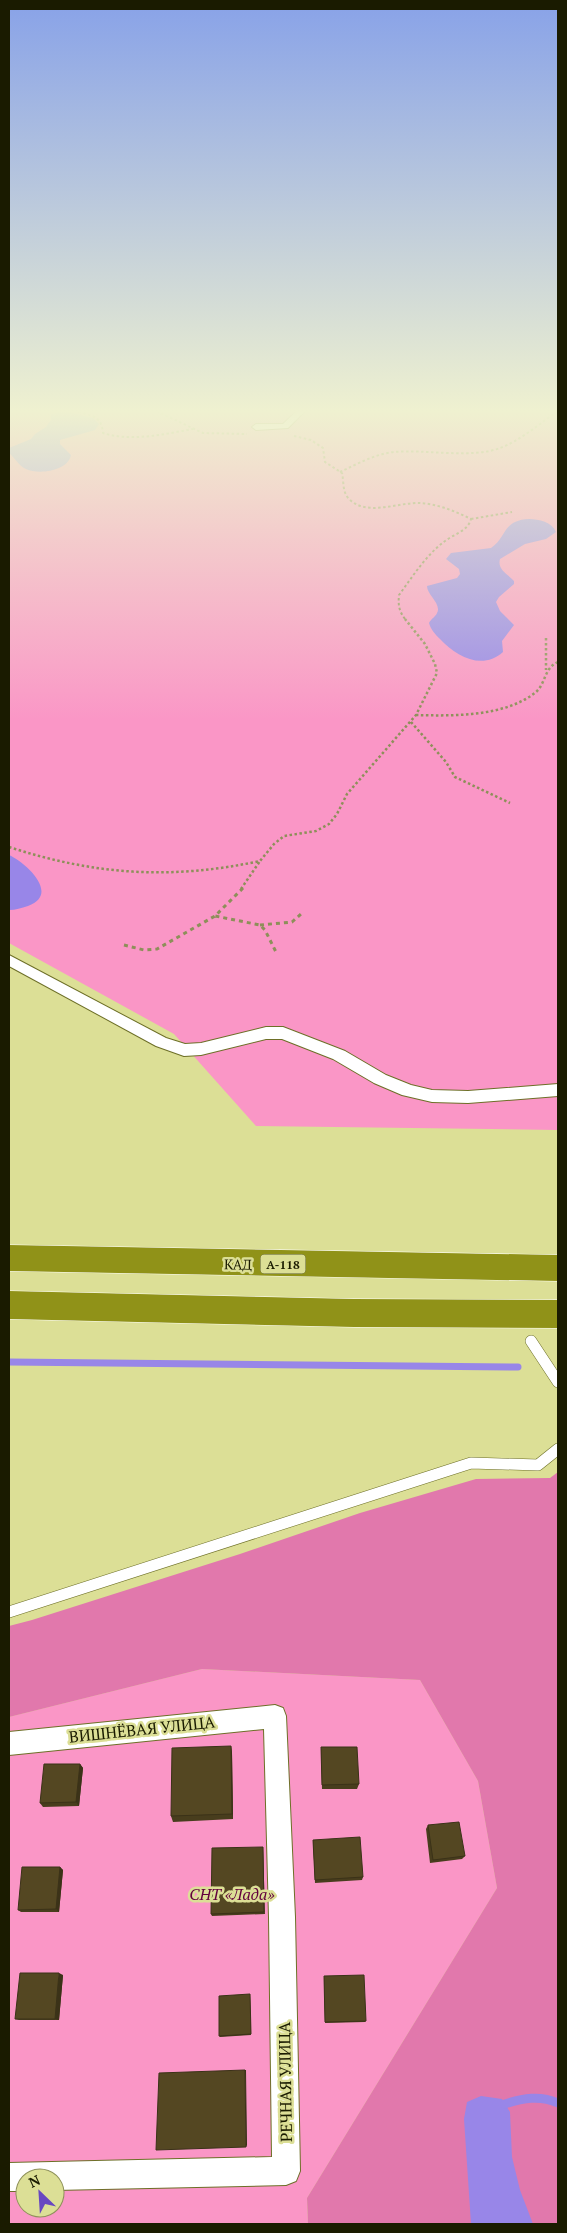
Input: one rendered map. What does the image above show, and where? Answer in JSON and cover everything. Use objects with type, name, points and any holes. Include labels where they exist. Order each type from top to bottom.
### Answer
[{"type":"highway","name":"КАД","points":[[9,1258],[558,1268]]},
{"type":"highway","points":[[9,1304],[354,1312],[558,1314]]},
{"type":"street","points":[[9,960],[161,1042],[184,1050],[201,1049],[266,1033],[283,1033],[339,1055],[408,1091],[432,1096],[468,1097],[558,1090]]},
{"type":"street","name":"ВИШНЁВАЯ УЛИЦА","points":[[9,1743],[274,1716]]},
{"type":"street","name":"РЕЧНАЯ УЛИЦА","points":[[9,2177],[286,2171],[282,1917],[274,1716]]},
{"type":"lane","points":[[531,1341],[558,1382]]},
{"type":"lane","points":[[9,1612],[471,1463],[538,1465],[558,1449]]},
{"type":"path","points":[[457,513],[471,519],[505,513]]},
{"type":"path","points":[[124,945],[145,951],[160,949],[186,930],[215,916],[247,883],[260,861],[276,842],[285,836],[315,831],[330,824],[340,811],[347,794],[416,715],[437,673],[435,664],[425,644],[401,614],[398,604],[399,595],[438,546],[466,528],[471,519]]},
{"type":"path","points":[[416,715],[460,716],[480,713],[518,702],[537,691],[545,677],[546,638]]},
{"type":"path","points":[[546,670],[552,663],[558,662]]},
{"type":"path","points":[[411,722],[446,762],[455,778],[510,803]]},
{"type":"path","points":[[9,847],[34,856],[65,863],[139,874],[208,871],[260,861]]},
{"type":"path","points":[[215,916],[260,926],[292,922],[301,914]]},
{"type":"path","points":[[260,926],[265,930],[277,954]]},
{"type":"green space","points":[[9,513],[558,513],[558,1130],[256,1126],[174,1034],[9,943]]},
{"type":"green space","name":"СНТ «Лада»","points":[[202,1669],[420,1680],[478,1781],[497,1888],[307,2198],[308,2224],[9,2224],[9,1717]]},
{"type":"shaded area","points":[[529,519],[545,522],[552,526],[556,532],[546,539],[525,544],[500,559],[500,566],[514,581],[514,584],[496,602],[500,611],[514,625],[502,641],[503,652],[495,658],[478,661],[461,656],[446,645],[431,628],[429,623],[436,614],[438,606],[429,593],[427,586],[457,578],[460,574],[459,569],[446,559],[451,553],[491,548],[509,526],[520,520]]},
{"type":"shaded area","points":[[9,855],[31,871],[41,886],[41,894],[37,901],[28,906],[9,910]]},
{"type":"shaded area","points":[[558,1472],[558,2224],[308,2224],[307,2198],[497,1888],[478,1781],[420,1680],[202,1669],[9,1717],[9,1626],[240,1554],[360,1513],[476,1479],[550,1478]]},
{"type":"shaded area","points":[[481,2096],[502,2099],[510,2112],[512,2157],[520,2190],[533,2224],[471,2224],[464,2119],[467,2102]]},
{"type":"building","points":[[231,1746],[232,1814],[171,1816],[172,1748]]},
{"type":"building","points":[[321,1747],[357,1747],[359,1784],[322,1785]]},
{"type":"building","points":[[44,1764],[80,1764],[76,1802],[40,1803]]},
{"type":"building","points":[[459,1822],[465,1856],[433,1860],[428,1825]]},
{"type":"building","points":[[360,1837],[363,1877],[315,1880],[313,1840]]},
{"type":"building","points":[[263,1847],[264,1912],[211,1914],[212,1848]]},
{"type":"building","points":[[22,1867],[60,1867],[56,1909],[18,1910]]},
{"type":"building","points":[[20,1973],[59,1973],[55,2019],[15,2019]]},
{"type":"building","points":[[364,1975],[366,2021],[325,2022],[324,1976]]},
{"type":"building","points":[[250,1994],[251,2034],[219,2036],[219,1996]]},
{"type":"building","points":[[245,2070],[246,2147],[156,2150],[159,2073]]},
{"type":"waterway","points":[[9,1362],[518,1367]]},
{"type":"waterway","points":[[505,2104],[532,2098],[551,2100],[558,2103]]}]
